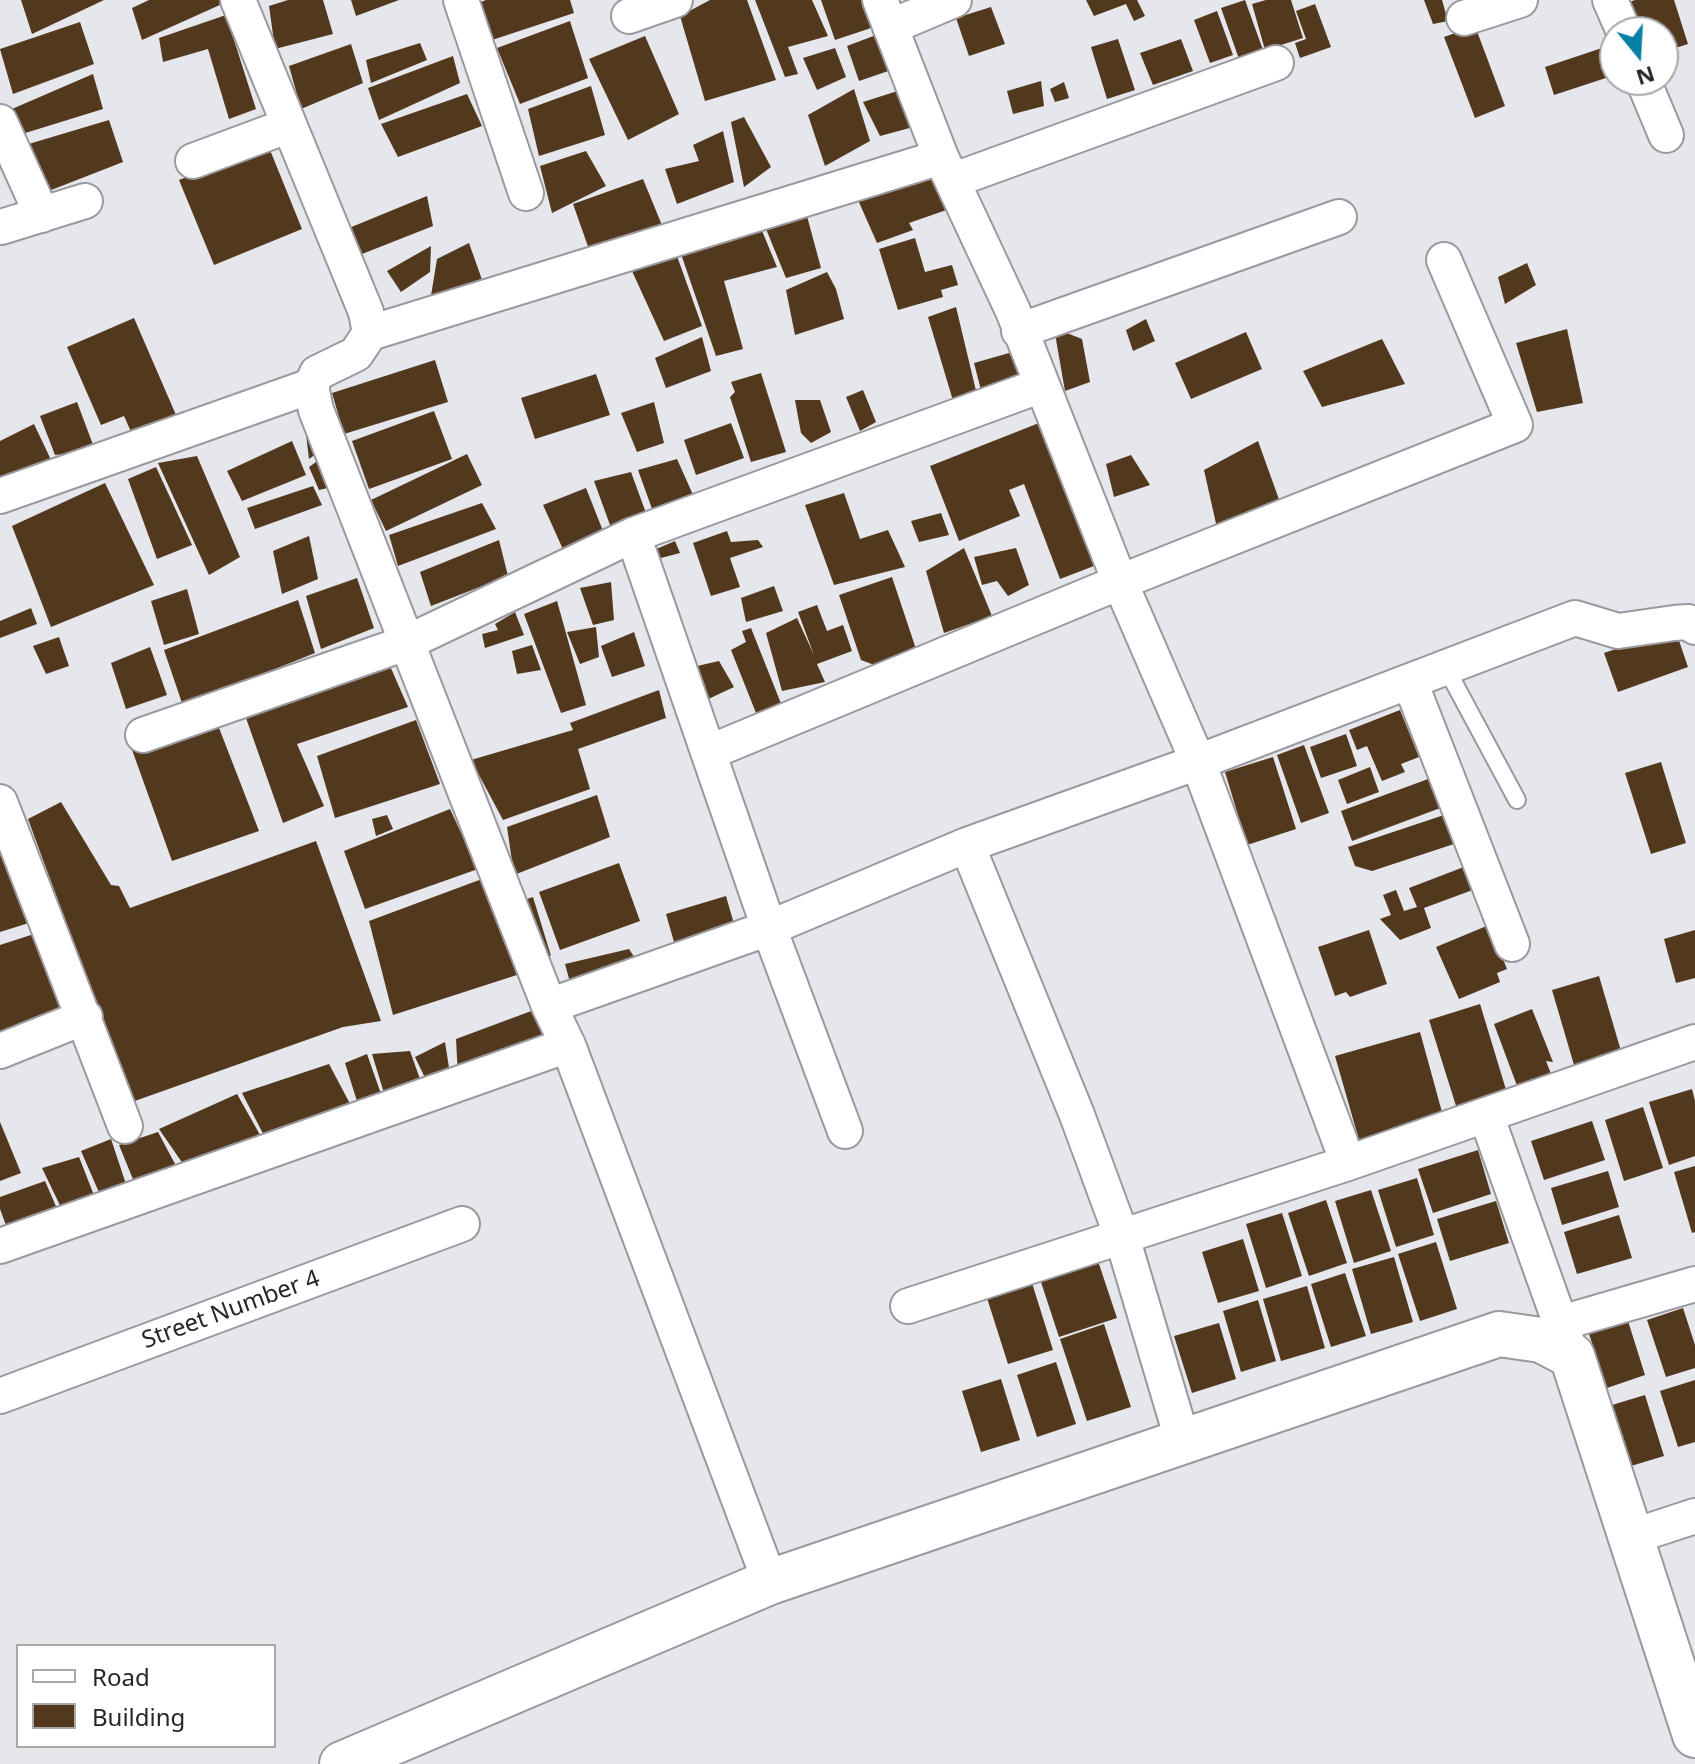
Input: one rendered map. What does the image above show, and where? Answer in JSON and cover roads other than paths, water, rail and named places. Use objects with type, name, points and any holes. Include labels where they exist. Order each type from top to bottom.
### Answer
[{"type":"street","points":[[238,0],[287,126],[366,312],[370,333]]},
{"type":"street","points":[[461,0],[526,193]]},
{"type":"street","points":[[629,16],[675,0]]},
{"type":"street","points":[[954,0],[885,13],[947,169],[1042,385],[1120,582],[1198,762],[1348,1163]]},
{"type":"street","points":[[1464,18],[1520,0]]},
{"type":"street","points":[[770,1582],[568,1045],[549,1006],[316,410],[311,386],[317,373],[356,354],[370,333],[947,169],[1276,63]]},
{"type":"street","points":[[1650,96],[1666,135]]},
{"type":"street","points":[[0,122],[42,215]]},
{"type":"street","points":[[193,161],[287,126]]},
{"type":"street","points":[[1,227],[85,201]]},
{"type":"street","points":[[1019,331],[1339,217]]},
{"type":"street","points":[[710,752],[1120,582],[1515,425],[1444,260]]},
{"type":"street","points":[[143,735],[406,643],[633,535],[1042,385]]},
{"type":"street","points":[[0,496],[311,386]]},
{"type":"street","points":[[633,535],[769,928],[845,1131]]},
{"type":"street","points":[[549,1006],[769,928],[967,845],[1198,762],[1575,618],[1618,631],[1693,623]]},
{"type":"street","points":[[1410,682],[1512,944]]},
{"type":"street","points":[[0,802],[125,1126]]},
{"type":"street","points":[[967,845],[1077,1115],[1122,1237],[1182,1439]]},
{"type":"street","points":[[0,1051],[85,1017]]},
{"type":"street","points":[[908,1306],[1348,1163],[1695,1042]]},
{"type":"street","points":[[0,1246],[568,1045]]},
{"type":"street","points":[[1486,1115],[1567,1339],[1695,1735]]},
{"type":"street","name":"Street Number 4","points":[[0,1396],[462,1224]]},
{"type":"street","points":[[342,1764],[770,1582],[1182,1439],[1499,1334],[1541,1340],[1567,1339],[1695,1284]]},
{"type":"street","points":[[1631,1537],[1695,1516]]},
{"type":"lane","points":[[1446,668],[1517,800]]}]
